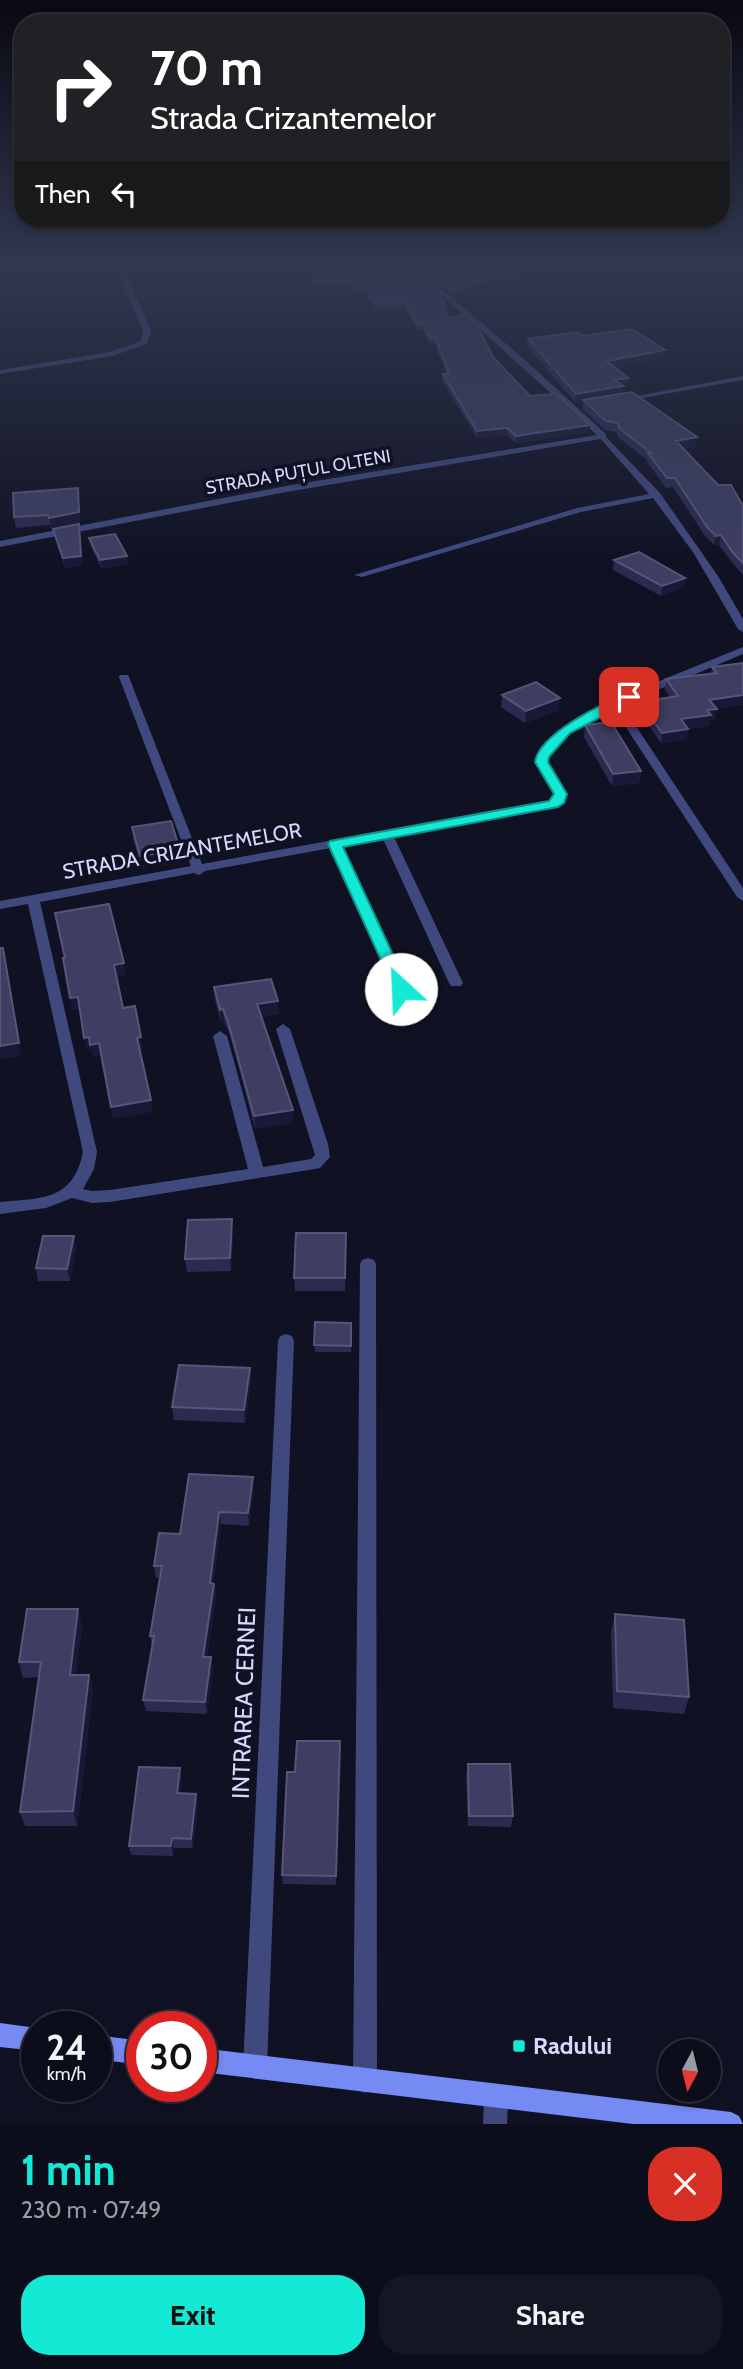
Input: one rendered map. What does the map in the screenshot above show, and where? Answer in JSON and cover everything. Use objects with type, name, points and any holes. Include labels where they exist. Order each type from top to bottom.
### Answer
[{"type":"main road","points":[[0,2035],[21,2038]]},
{"type":"main road","points":[[217,2062],[496,2098],[731,2124]]},
{"type":"street","points":[[0,372],[29,367]]},
{"type":"street","points":[[528,367],[603,436],[657,495],[692,542],[743,629]]},
{"type":"street","points":[[613,401],[743,378]]},
{"type":"street","points":[[572,406],[582,405]]},
{"type":"street","name":"STRADA PUȚUL OLTENI","points":[[0,544],[273,492],[603,436]]},
{"type":"street","points":[[359,575],[580,509],[657,495]]},
{"type":"street","name":"STRADA CRIZANTEMELOR","points":[[0,905],[199,871],[553,804],[559,800],[560,794],[542,762],[542,757],[566,730],[615,704],[743,650]]},
{"type":"street","points":[[124,677],[199,871]]},
{"type":"street","points":[[615,704],[743,897]]},
{"type":"street","points":[[387,835],[456,983]]},
{"type":"street","points":[[335,844],[401,989]]},
{"type":"street","points":[[0,1208],[59,1199],[82,1182],[89,1168],[90,1152],[33,900]]},
{"type":"street","points":[[71,1192],[92,1197],[110,1196],[314,1164],[323,1157],[321,1144],[283,1029]]},
{"type":"street","points":[[220,1036],[257,1174]]},
{"type":"street","points":[[365,2081],[368,1264]]},
{"type":"street","name":"INTRAREA CERNEI","points":[[255,2067],[286,1341]]},
{"type":"street","points":[[495,2124],[496,2098]]},
{"type":"building","points":[[447,367],[503,367],[530,396],[556,394],[590,425],[516,436],[507,428],[477,431],[443,374],[449,373]]},
{"type":"building","points":[[553,367],[615,367],[628,378],[615,380],[623,386],[576,394]]},
{"type":"building","points":[[632,392],[697,437],[676,441],[718,485],[731,485],[743,506],[743,563],[721,535],[716,536],[707,527],[675,478],[667,478],[648,453],[651,453],[619,428],[618,423],[606,421],[583,400]]},
{"type":"building","points":[[78,488],[79,512],[49,518],[48,515],[14,517],[13,493]]},
{"type":"building","points":[[79,524],[81,556],[63,558],[53,529]]},
{"type":"building","points":[[115,534],[127,556],[100,560],[89,538]]},
{"type":"building","points":[[639,552],[685,578],[662,586],[614,560]]},
{"type":"building","points":[[743,663],[743,695],[709,700],[717,709],[707,710],[711,715],[681,719],[688,729],[662,733],[640,702],[678,696],[666,679],[717,673],[712,667]]},
{"type":"building","points":[[536,682],[560,698],[526,711],[502,695]]},
{"type":"building","points":[[611,722],[641,771],[613,774],[585,725]]},
{"type":"building","points":[[171,821],[180,850],[140,856],[132,827]]},
{"type":"building","points":[[109,904],[124,963],[114,965],[123,1008],[135,1006],[141,1037],[137,1038],[151,1100],[111,1107],[99,1043],[90,1045],[89,1037],[84,1038],[78,997],[70,998],[55,913]]},
{"type":"building","points":[[0,948],[3,948],[19,1043],[0,1046]]},
{"type":"building","points":[[271,979],[278,1001],[257,1004],[293,1110],[254,1116],[228,1022],[223,1009],[220,1010],[214,987]]},
{"type":"building","points":[[232,1219],[230,1258],[185,1259],[188,1220]]},
{"type":"building","points":[[296,1233],[346,1233],[345,1278],[294,1278]]},
{"type":"building","points":[[43,1236],[74,1236],[67,1269],[36,1268]]},
{"type":"building","points":[[315,1322],[351,1323],[351,1346],[314,1345]]},
{"type":"building","points":[[179,1365],[250,1368],[244,1410],[172,1407]]},
{"type":"building","points":[[189,1474],[253,1477],[248,1513],[219,1512],[210,1583],[214,1584],[203,1657],[211,1657],[205,1702],[143,1700],[162,1566],[154,1566],[159,1533],[180,1534]]},
{"type":"building","points":[[27,1609],[78,1609],[70,1675],[89,1675],[73,1811],[20,1812],[41,1662],[19,1662]]},
{"type":"building","points":[[615,1614],[684,1620],[689,1697],[617,1691]]},
{"type":"building","points":[[297,1741],[340,1741],[336,1876],[282,1875],[287,1772],[295,1772]]},
{"type":"building","points":[[468,1764],[510,1764],[513,1816],[469,1816]]},
{"type":"building","points":[[139,1767],[180,1768],[177,1793],[196,1794],[191,1839],[172,1838],[171,1846],[129,1846]]},
{"type":"place","name":"Radului","points":[[519,2046]]},
{"type":"route","points":[[401,989],[335,844],[553,804],[559,800],[560,794],[542,762],[542,757],[566,730],[629,697]]}]
